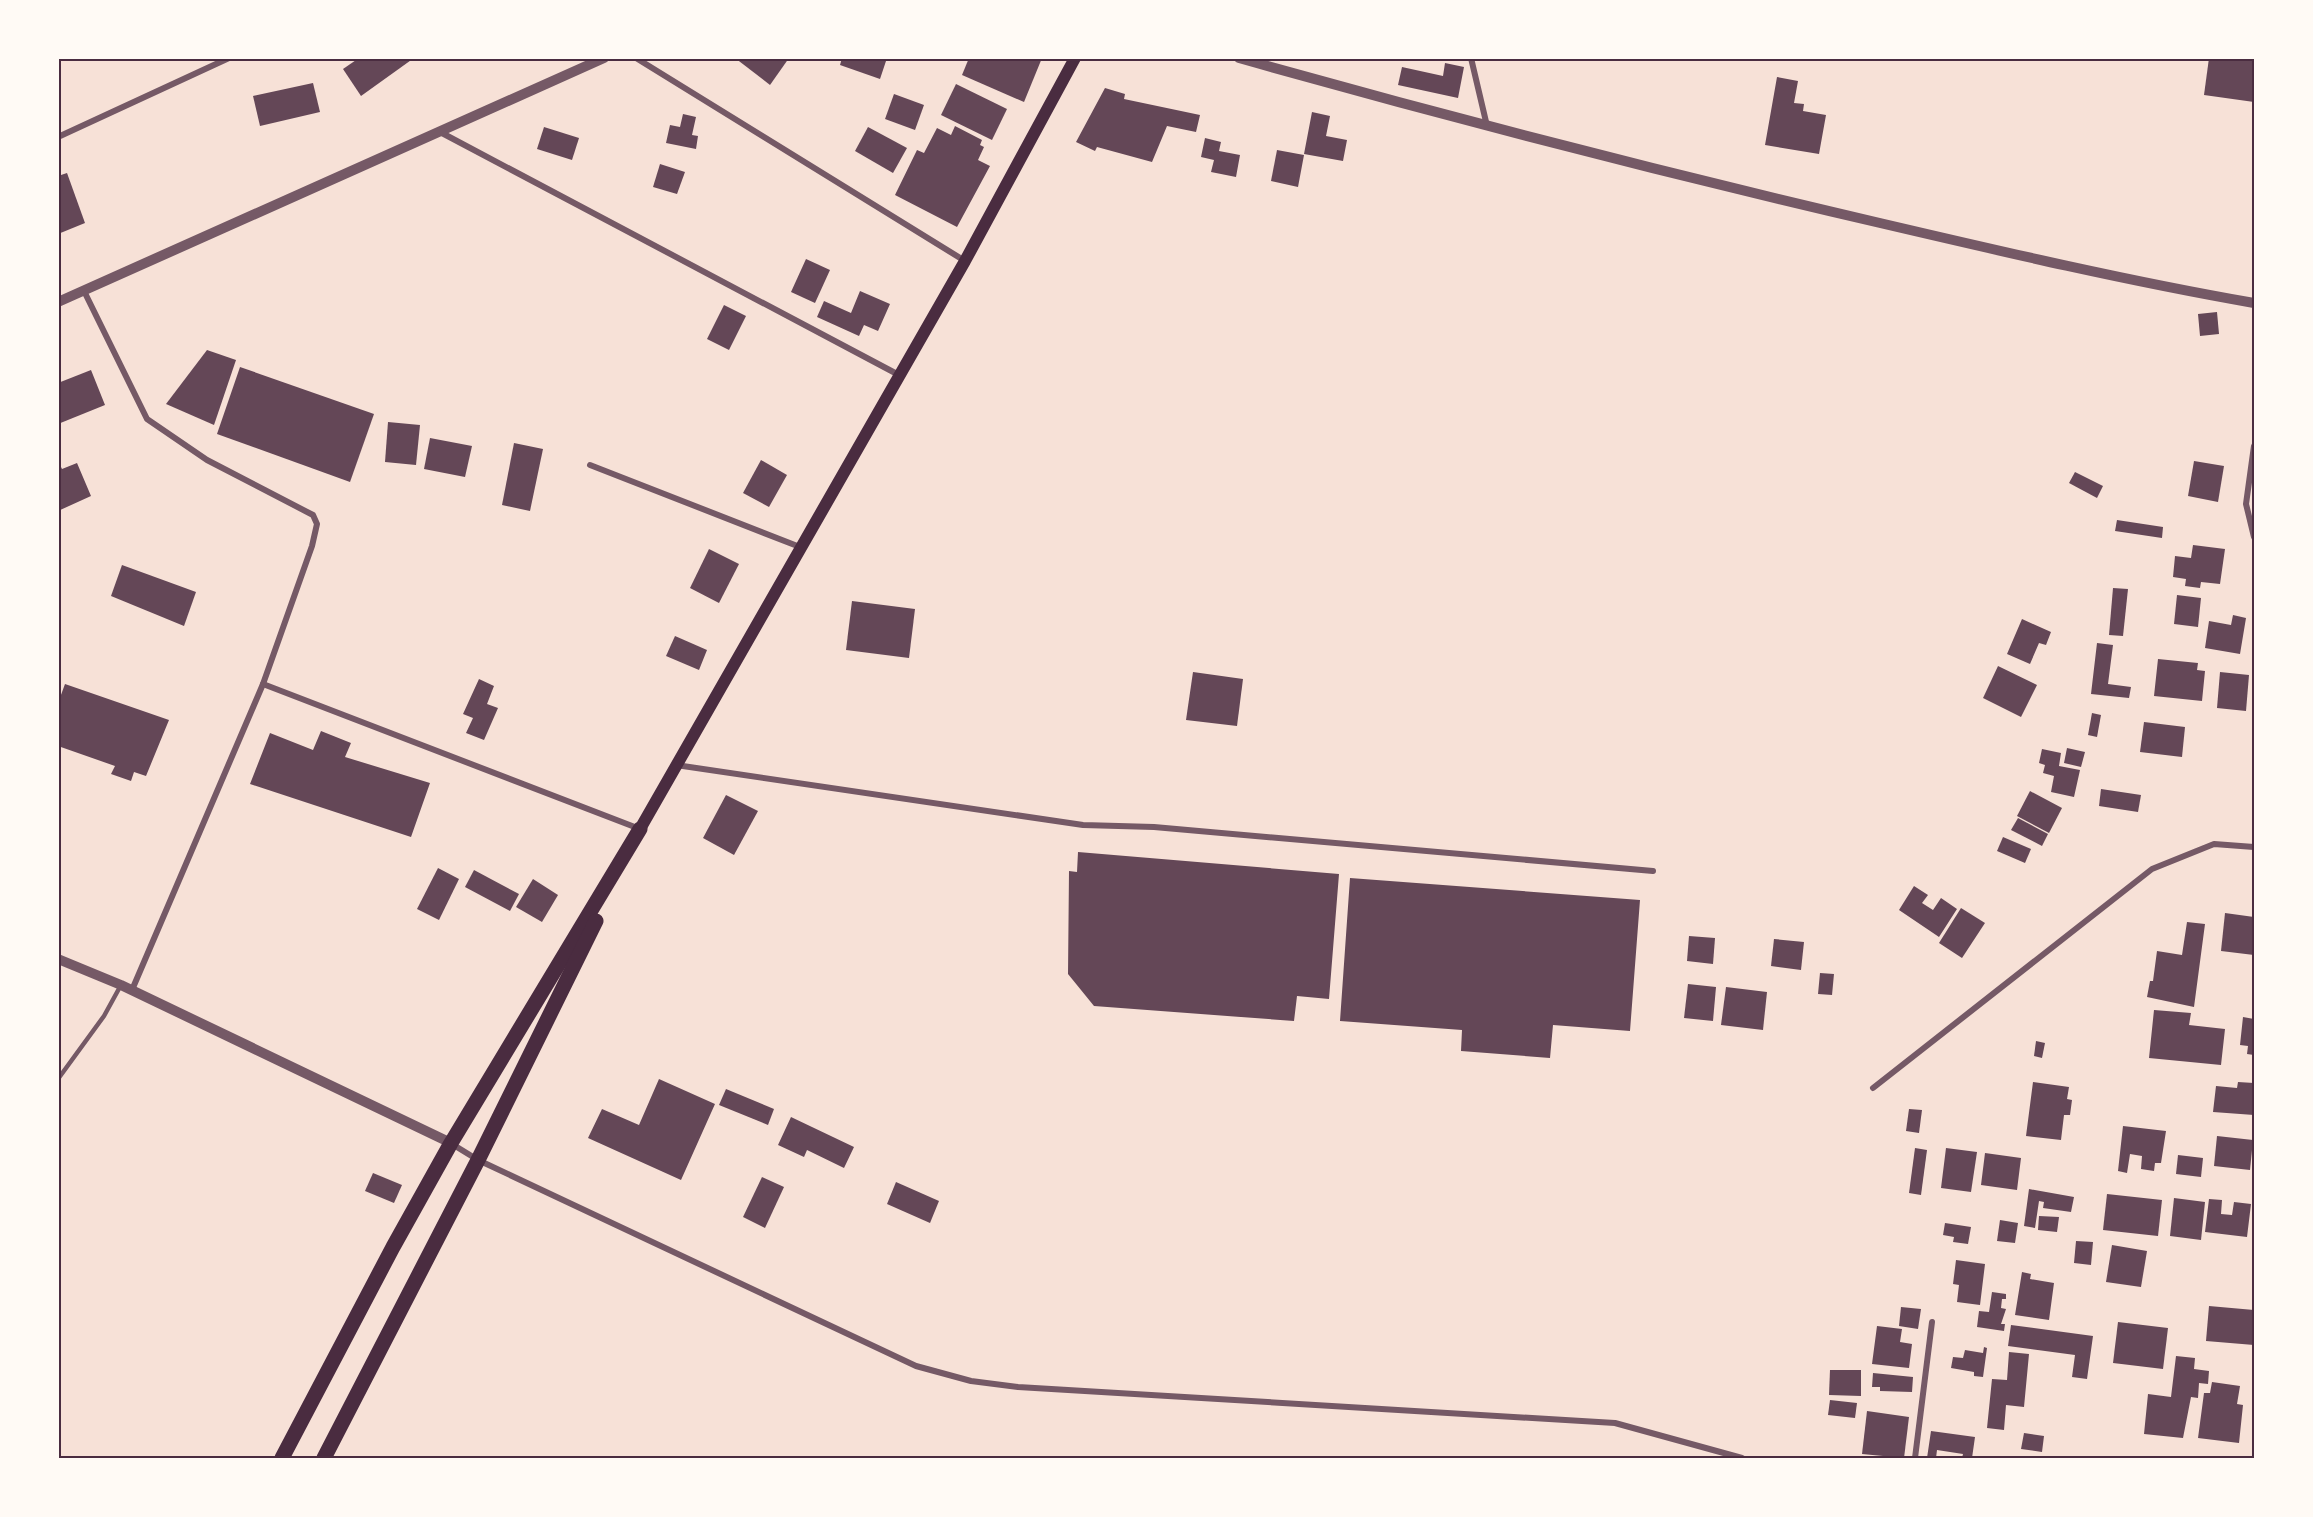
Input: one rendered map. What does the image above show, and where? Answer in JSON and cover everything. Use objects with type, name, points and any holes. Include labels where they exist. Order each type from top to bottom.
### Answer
[{"type":"main road","points":[[282,1458],[393,1247],[451,1143],[640,829],[965,261],[1075,58]]},
{"type":"main road","points":[[324,1458],[478,1160],[640,829]]},
{"type":"street","points":[[58,136],[229,58]]},
{"type":"street","points":[[58,302],[604,58]]},
{"type":"street","points":[[636,58],[965,261]]},
{"type":"street","points":[[1239,58],[1487,127],[1746,192],[2130,282],[2254,303]]},
{"type":"street","points":[[1471,58],[1487,127]]},
{"type":"street","points":[[439,132],[898,375]]},
{"type":"street","points":[[84,291],[147,419],[207,460],[313,515],[317,524],[312,546],[263,684],[132,990]]},
{"type":"street","points":[[2254,446],[2246,504],[2254,537]]},
{"type":"street","points":[[590,465],[800,547]]},
{"type":"street","points":[[263,684],[640,829]]},
{"type":"street","points":[[676,765],[1083,825],[1154,827],[1653,871]]},
{"type":"street","points":[[1873,1088],[2152,869],[2214,844],[2254,847]]},
{"type":"street","points":[[58,958],[132,990],[451,1143],[478,1160],[916,1366],[971,1381],[1088,1391],[1615,1424],[1742,1458]]},
{"type":"street","points":[[1915,1458],[1932,1322]]},
{"type":"lane","points":[[58,1079],[104,1016],[121,985]]},
{"type":"building","points":[[359,58],[414,58],[361,96],[343,69]]},
{"type":"building","points":[[735,58],[789,58],[770,85]]},
{"type":"building","points":[[842,58],[887,58],[880,79],[840,65]]},
{"type":"building","points":[[969,58],[1042,58],[1024,102],[962,75]]},
{"type":"building","points":[[2209,58],[2254,58],[2254,102],[2204,95]]},
{"type":"building","points":[[1445,63],[1464,67],[1458,98],[1398,85],[1402,67],[1443,76]]},
{"type":"building","points":[[1777,77],[1798,81],[1794,103],[1804,104],[1803,111],[1826,115],[1819,154],[1765,145]]},
{"type":"building","points":[[313,83],[320,112],[260,126],[253,96]]},
{"type":"building","points":[[956,84],[1007,109],[992,140],[941,115]]},
{"type":"building","points":[[1105,88],[1125,94],[1124,99],[1200,115],[1196,132],[1167,126],[1152,162],[1097,147],[1095,151],[1076,142]]},
{"type":"building","points":[[894,94],[924,105],[915,130],[885,119]]},
{"type":"building","points":[[1312,112],[1330,116],[1326,136],[1347,140],[1343,161],[1304,154]]},
{"type":"building","points":[[683,114],[696,117],[692,135],[698,136],[696,149],[666,143],[670,125],[680,127]]},
{"type":"building","points":[[955,126],[982,140],[980,145],[984,147],[978,160],[990,166],[957,227],[895,195],[917,150],[924,153],[937,128],[951,135]]},
{"type":"building","points":[[544,127],[579,138],[572,160],[537,149]]},
{"type":"building","points":[[868,127],[907,148],[893,173],[855,151]]},
{"type":"building","points":[[1205,138],[1221,142],[1219,151],[1240,155],[1236,177],[1211,172],[1214,160],[1201,157]]},
{"type":"building","points":[[1277,150],[1304,155],[1298,187],[1271,181]]},
{"type":"building","points":[[660,164],[685,172],[677,194],[653,187]]},
{"type":"building","points":[[67,173],[85,223],[58,234],[58,176]]},
{"type":"building","points":[[806,259],[830,270],[815,303],[791,292]]},
{"type":"building","points":[[860,291],[890,304],[878,331],[864,325],[859,336],[817,317],[824,301],[851,313]]},
{"type":"building","points":[[724,305],[746,316],[729,350],[707,339]]},
{"type":"building","points":[[2217,312],[2219,334],[2200,336],[2198,314]]},
{"type":"building","points":[[207,350],[236,360],[214,425],[166,404]]},
{"type":"building","points":[[240,367],[374,414],[350,482],[217,434]]},
{"type":"building","points":[[91,370],[105,405],[58,424],[58,383]]},
{"type":"building","points":[[388,422],[420,425],[416,465],[385,462]]},
{"type":"building","points":[[430,438],[472,446],[465,477],[424,469]]},
{"type":"building","points":[[514,443],[543,449],[530,511],[502,505]]},
{"type":"building","points":[[761,460],[787,475],[769,507],[743,493]]},
{"type":"building","points":[[58,461],[62,469],[77,463],[91,496],[58,511]]},
{"type":"building","points":[[2194,461],[2224,466],[2218,502],[2188,496]]},
{"type":"building","points":[[2075,472],[2103,486],[2097,498],[2069,483]]},
{"type":"building","points":[[2117,520],[2163,527],[2162,538],[2115,531]]},
{"type":"building","points":[[2193,545],[2225,549],[2220,584],[2201,582],[2200,588],[2185,586],[2186,579],[2173,577],[2175,556],[2191,558]]},
{"type":"building","points":[[709,549],[739,564],[719,603],[690,588]]},
{"type":"building","points":[[122,565],[196,592],[184,626],[111,596]]},
{"type":"building","points":[[2113,588],[2128,589],[2123,636],[2109,635]]},
{"type":"building","points":[[2177,595],[2201,598],[2198,627],[2174,624]]},
{"type":"building","points":[[852,601],[915,609],[909,658],[846,650]]},
{"type":"building","points":[[2233,615],[2246,618],[2240,654],[2205,648],[2209,621],[2231,625]]},
{"type":"building","points":[[2022,619],[2051,632],[2046,645],[2039,643],[2030,664],[2007,654]]},
{"type":"building","points":[[675,636],[707,650],[699,670],[666,656]]},
{"type":"building","points":[[2097,643],[2113,645],[2108,684],[2131,687],[2129,698],[2091,694]]},
{"type":"building","points":[[2158,659],[2198,663],[2197,670],[2205,671],[2202,701],[2154,696]]},
{"type":"building","points":[[1998,666],[2037,685],[2021,717],[1983,698]]},
{"type":"building","points":[[1193,672],[1243,679],[1237,726],[1186,720]]},
{"type":"building","points":[[2220,672],[2249,675],[2246,711],[2217,708]]},
{"type":"building","points":[[479,679],[494,686],[487,704],[498,708],[484,740],[466,733],[473,718],[463,714]]},
{"type":"building","points":[[65,684],[169,720],[146,776],[134,772],[131,781],[111,774],[115,766],[58,746],[58,703]]},
{"type":"building","points":[[2092,713],[2101,715],[2097,737],[2088,735]]},
{"type":"building","points":[[2144,722],[2185,727],[2182,757],[2140,752]]},
{"type":"building","points":[[321,731],[351,743],[345,757],[430,783],[411,837],[250,784],[270,733],[313,750]]},
{"type":"building","points":[[2067,748],[2085,752],[2081,767],[2064,763]]},
{"type":"building","points":[[2042,749],[2061,753],[2059,766],[2080,770],[2074,797],[2051,792],[2054,776],[2043,773],[2045,765],[2039,763]]},
{"type":"building","points":[[2101,789],[2141,795],[2138,812],[2099,806]]},
{"type":"building","points":[[2030,791],[2062,808],[2049,833],[2017,816]]},
{"type":"building","points":[[726,795],[758,811],[734,855],[703,838]]},
{"type":"building","points":[[2018,818],[2048,834],[2042,846],[2011,830]]},
{"type":"building","points":[[2003,837],[2031,849],[2025,863],[1997,851]]},
{"type":"building","points":[[1078,852],[1339,874],[1329,999],[1297,996],[1294,1021],[1094,1006],[1068,974],[1069,871],[1077,872]]},
{"type":"building","points":[[438,868],[459,879],[439,920],[417,909]]},
{"type":"building","points":[[474,870],[519,894],[510,911],[465,887]]},
{"type":"building","points":[[1350,878],[1640,900],[1630,1031],[1553,1025],[1550,1058],[1461,1051],[1462,1030],[1340,1021]]},
{"type":"building","points":[[533,879],[558,895],[542,922],[516,907]]},
{"type":"building","points":[[1914,886],[1928,895],[1922,903],[1933,910],[1941,898],[1957,909],[1939,937],[1899,910]]},
{"type":"building","points":[[1961,908],[1985,923],[1962,958],[1939,943]]},
{"type":"building","points":[[2225,913],[2254,917],[2254,955],[2221,951]]},
{"type":"building","points":[[2187,922],[2205,924],[2194,1007],[2147,997],[2150,981],[2153,981],[2157,951],[2182,955]]},
{"type":"building","points":[[1689,936],[1715,938],[1713,964],[1687,961]]},
{"type":"building","points":[[1774,939],[1804,942],[1801,970],[1771,966]]},
{"type":"building","points":[[1820,973],[1834,974],[1832,995],[1818,994]]},
{"type":"building","points":[[1688,984],[1716,987],[1713,1021],[1684,1018]]},
{"type":"building","points":[[1726,987],[1767,992],[1763,1030],[1721,1025]]},
{"type":"building","points":[[2154,1010],[2191,1013],[2189,1025],[2225,1029],[2221,1065],[2149,1058]]},
{"type":"building","points":[[2243,1017],[2254,1019],[2254,1055],[2247,1054],[2248,1046],[2240,1045]]},
{"type":"building","points":[[2036,1041],[2045,1043],[2042,1058],[2034,1056]]},
{"type":"building","points":[[659,1079],[715,1104],[681,1180],[588,1138],[602,1109],[639,1125]]},
{"type":"building","points":[[2033,1082],[2069,1087],[2067,1099],[2072,1100],[2070,1115],[2064,1115],[2061,1140],[2026,1136]]},
{"type":"building","points":[[2238,1082],[2254,1083],[2254,1115],[2213,1112],[2216,1086],[2237,1088]]},
{"type":"building","points":[[726,1089],[774,1109],[768,1125],[719,1105]]},
{"type":"building","points":[[1909,1109],[1922,1110],[1919,1133],[1906,1131]]},
{"type":"building","points":[[791,1117],[854,1147],[844,1168],[807,1150],[804,1157],[778,1145]]},
{"type":"building","points":[[2123,1126],[2166,1131],[2161,1163],[2155,1163],[2154,1171],[2141,1169],[2142,1156],[2130,1154],[2127,1173],[2118,1171]]},
{"type":"building","points":[[2217,1136],[2253,1140],[2250,1170],[2214,1166]]},
{"type":"building","points":[[1915,1148],[1927,1150],[1921,1195],[1909,1193]]},
{"type":"building","points":[[1946,1148],[1977,1152],[1971,1192],[1941,1188]]},
{"type":"building","points":[[1985,1153],[2021,1158],[2017,1190],[1981,1185]]},
{"type":"building","points":[[2178,1155],[2203,1158],[2201,1177],[2176,1174]]},
{"type":"building","points":[[373,1173],[402,1185],[394,1203],[365,1191]]},
{"type":"building","points":[[762,1177],[784,1187],[765,1228],[743,1217]]},
{"type":"building","points":[[896,1182],[939,1201],[930,1223],[887,1204]]},
{"type":"building","points":[[2029,1189],[2074,1197],[2071,1212],[2043,1208],[2044,1202],[2039,1201],[2035,1228],[2024,1226]]},
{"type":"building","points":[[2107,1194],[2162,1200],[2158,1236],[2103,1230]]},
{"type":"building","points":[[2174,1198],[2205,1202],[2201,1240],[2170,1236]]},
{"type":"building","points":[[2209,1199],[2222,1200],[2221,1214],[2232,1215],[2234,1202],[2251,1204],[2247,1237],[2205,1232]]},
{"type":"building","points":[[2039,1216],[2059,1217],[2057,1232],[2038,1230]]},
{"type":"building","points":[[2000,1220],[2018,1223],[2015,1243],[1997,1241]]},
{"type":"building","points":[[1945,1223],[1971,1227],[1968,1244],[1953,1242],[1954,1237],[1943,1235]]},
{"type":"building","points":[[2076,1241],[2093,1242],[2091,1265],[2074,1263]]},
{"type":"building","points":[[2112,1245],[2147,1251],[2141,1287],[2106,1282]]},
{"type":"building","points":[[1956,1260],[1985,1264],[1980,1305],[1957,1302],[1959,1285],[1953,1284]]},
{"type":"building","points":[[2022,1272],[2031,1274],[2030,1279],[2054,1283],[2049,1320],[2015,1315]]},
{"type":"building","points":[[1992,1292],[2006,1294],[2006,1299],[2002,1299],[2001,1308],[2006,1309],[2001,1324],[2005,1324],[2004,1331],[1977,1327],[1979,1311],[1989,1312]]},
{"type":"building","points":[[2209,1306],[2254,1310],[2254,1345],[2206,1341]]},
{"type":"building","points":[[1901,1307],[1921,1309],[1918,1329],[1899,1326]]},
{"type":"building","points":[[2118,1322],[2168,1328],[2163,1369],[2113,1363]]},
{"type":"building","points":[[2011,1325],[2093,1336],[2087,1379],[2072,1377],[2075,1355],[2008,1346]]},
{"type":"building","points":[[1877,1326],[1902,1329],[1900,1342],[1912,1344],[1909,1368],[1872,1364]]},
{"type":"building","points":[[1984,1347],[1987,1348],[1983,1377],[1974,1376],[1974,1372],[1951,1368],[1953,1357],[1963,1358],[1965,1350],[1983,1353]]},
{"type":"building","points":[[2009,1352],[2029,1354],[2024,1407],[2006,1405],[2004,1430],[1987,1428],[1992,1379],[2007,1380]]},
{"type":"building","points":[[2176,1356],[2195,1358],[2194,1369],[2209,1371],[2208,1384],[2199,1383],[2198,1398],[2191,1397],[2183,1438],[2144,1434],[2148,1394],[2171,1397]]},
{"type":"building","points":[[1830,1370],[1861,1370],[1861,1396],[1829,1395]]},
{"type":"building","points":[[1873,1373],[1913,1377],[1912,1392],[1880,1391],[1880,1387],[1872,1387]]},
{"type":"building","points":[[2212,1382],[2240,1386],[2237,1404],[2243,1405],[2239,1443],[2198,1438],[2204,1393],[2210,1393]]},
{"type":"building","points":[[1830,1400],[1857,1403],[1855,1418],[1828,1415]]},
{"type":"building","points":[[1867,1411],[1909,1417],[1904,1458],[1862,1454]]},
{"type":"building","points":[[1931,1431],[1975,1437],[1972,1458],[1962,1458],[1963,1454],[1937,1450],[1936,1458],[1927,1458]]},
{"type":"building","points":[[2024,1433],[2044,1436],[2042,1452],[2021,1449]]}]
